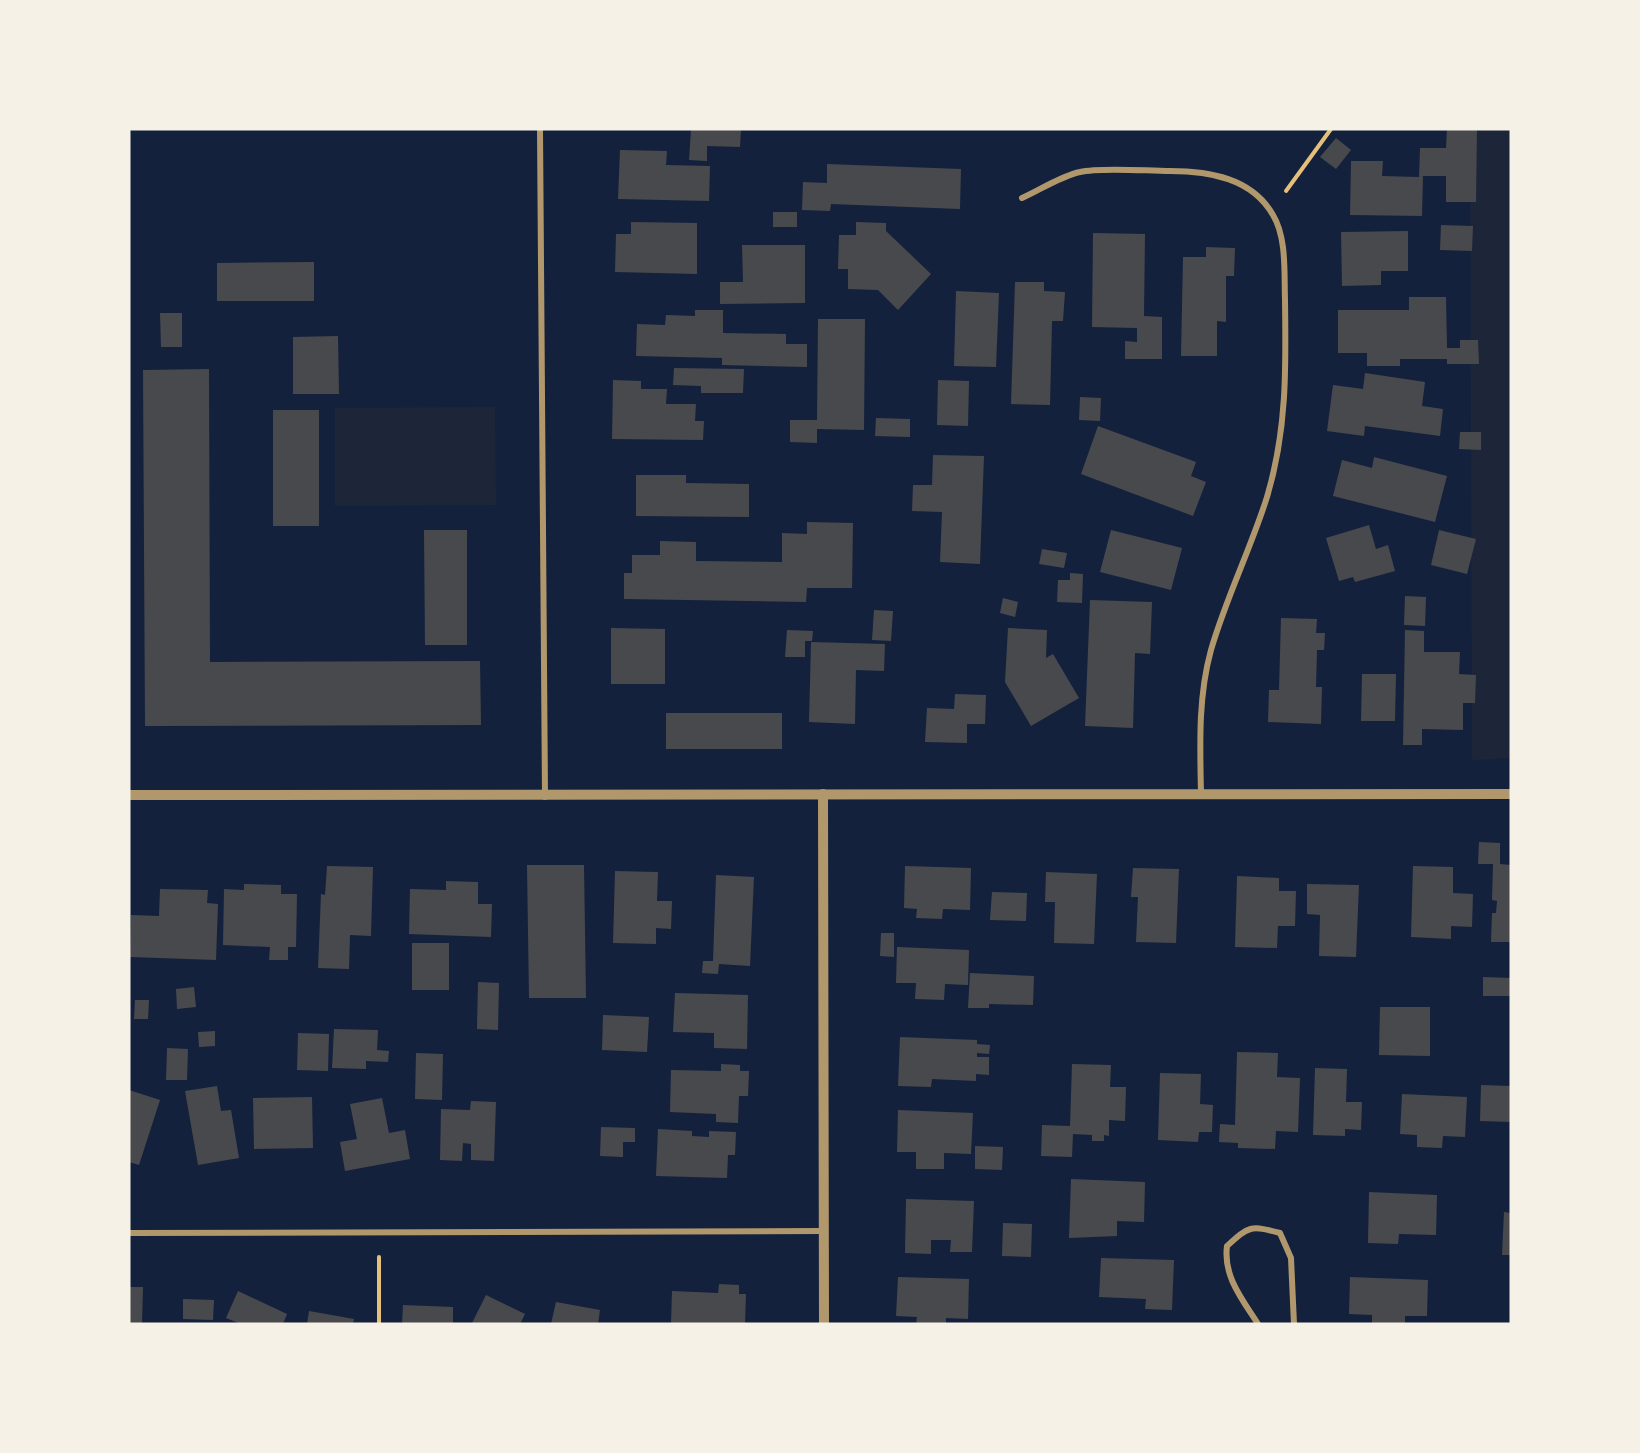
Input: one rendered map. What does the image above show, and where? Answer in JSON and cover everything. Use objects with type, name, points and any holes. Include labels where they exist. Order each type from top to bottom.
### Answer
[{"type":"street","points":[[540,129],[545,797]]},
{"type":"street","points":[[1022,198],[1080,172],[1198,171],[1224,177],[1244,185],[1273,215],[1280,238],[1284,265],[1286,392],[1281,435],[1266,498],[1220,623],[1206,673],[1200,719],[1201,794]]},
{"type":"street","points":[[823,794],[824,1324]]},
{"type":"street","points":[[129,795],[545,797],[823,794],[1511,794]]},
{"type":"street","points":[[1258,1324],[1230,1278],[1224,1262],[1227,1246],[1242,1233],[1256,1226],[1280,1233],[1291,1258],[1294,1324]]},
{"type":"street","points":[[129,1233],[823,1231]]},
{"type":"path","points":[[1286,191],[1331,129]]},
{"type":"path","points":[[379,1257],[379,1324]]},
{"type":"shaded area","points":[[1470,129],[1511,129],[1511,758],[1472,760]]},
{"type":"shaded area","points":[[495,407],[496,505],[335,506],[335,408]]},
{"type":"building","points":[[691,129],[741,129],[740,147],[707,146],[707,161],[689,160]]},
{"type":"building","points":[[1447,129],[1477,129],[1476,202],[1446,202],[1446,176],[1423,176],[1422,216],[1350,215],[1351,161],[1383,161],[1382,176],[1419,177],[1420,148],[1446,148]]},
{"type":"building","points":[[1336,138],[1351,150],[1336,169],[1320,157]]},
{"type":"building","points":[[620,150],[667,151],[666,165],[710,166],[709,201],[618,199]]},
{"type":"building","points":[[827,164],[961,169],[960,209],[831,204],[830,211],[802,210],[803,182],[827,183]]},
{"type":"building","points":[[773,212],[797,212],[797,227],[773,227]]},
{"type":"building","points":[[631,222],[697,223],[697,274],[615,272],[616,234],[631,234]]},
{"type":"building","points":[[856,222],[886,223],[886,231],[931,274],[898,310],[878,290],[848,289],[848,269],[838,269],[839,235],[856,235]]},
{"type":"building","points":[[1441,225],[1473,226],[1472,251],[1440,250]]},
{"type":"building","points":[[1408,231],[1408,271],[1381,271],[1381,285],[1342,286],[1341,232]]},
{"type":"building","points":[[1093,233],[1145,234],[1144,316],[1162,317],[1162,359],[1125,359],[1125,341],[1137,342],[1137,328],[1092,327]]},
{"type":"building","points":[[742,245],[805,245],[805,303],[720,304],[720,282],[743,282]]},
{"type":"building","points":[[1206,247],[1235,248],[1234,276],[1226,276],[1226,322],[1217,321],[1217,356],[1181,356],[1183,257],[1206,257]]},
{"type":"building","points":[[314,262],[314,301],[217,301],[217,263]]},
{"type":"building","points":[[1015,282],[1044,282],[1044,291],[1065,292],[1063,321],[1052,321],[1050,405],[1011,404]]},
{"type":"building","points":[[956,291],[999,293],[996,367],[954,366]]},
{"type":"building","points":[[1409,297],[1446,297],[1447,348],[1460,348],[1460,340],[1478,340],[1479,364],[1447,364],[1447,359],[1400,359],[1400,366],[1367,366],[1367,353],[1338,353],[1338,310],[1409,310]]},
{"type":"building","points":[[695,310],[723,310],[723,333],[786,334],[786,344],[807,344],[807,367],[722,365],[722,358],[636,356],[637,324],[665,325],[666,315],[695,316]]},
{"type":"building","points":[[160,313],[182,313],[182,347],[161,347]]},
{"type":"building","points":[[818,319],[865,319],[864,430],[817,429],[817,443],[790,442],[790,420],[817,420]]},
{"type":"building","points":[[338,336],[339,394],[293,394],[293,337]]},
{"type":"building","points":[[674,368],[744,369],[743,393],[701,393],[701,386],[673,385]]},
{"type":"building","points":[[209,369],[210,662],[480,661],[481,725],[145,726],[143,370]]},
{"type":"building","points":[[1365,373],[1425,382],[1422,406],[1443,409],[1440,436],[1365,426],[1364,436],[1327,431],[1333,385],[1363,389]]},
{"type":"building","points":[[613,380],[641,381],[641,389],[667,389],[666,404],[696,404],[695,421],[704,421],[703,440],[612,439]]},
{"type":"building","points":[[938,380],[969,381],[968,426],[937,425]]},
{"type":"building","points":[[1080,397],[1101,398],[1100,421],[1079,420]]},
{"type":"building","points":[[273,410],[319,410],[319,526],[273,526]]},
{"type":"building","points":[[876,418],[910,419],[910,437],[875,436]]},
{"type":"building","points":[[1098,426],[1196,462],[1191,476],[1206,482],[1193,516],[1081,474]]},
{"type":"building","points":[[1460,432],[1481,432],[1481,450],[1459,449]]},
{"type":"building","points":[[933,455],[984,456],[980,564],[940,562],[942,512],[912,511],[913,485],[932,485]]},
{"type":"building","points":[[1374,457],[1447,476],[1435,522],[1333,496],[1342,460],[1372,468]]},
{"type":"building","points":[[636,475],[686,475],[686,483],[749,484],[749,517],[636,516]]},
{"type":"building","points":[[807,522],[853,523],[852,588],[807,588],[806,602],[624,599],[624,573],[632,573],[632,555],[660,555],[660,541],[696,542],[696,561],[782,562],[782,533],[807,534]]},
{"type":"building","points":[[1369,525],[1376,549],[1388,545],[1395,571],[1355,582],[1353,577],[1339,581],[1326,538]]},
{"type":"building","points":[[424,530],[467,530],[467,645],[425,645]]},
{"type":"building","points":[[1111,530],[1182,548],[1171,590],[1100,572]]},
{"type":"building","points":[[1439,530],[1476,539],[1467,574],[1431,565]]},
{"type":"building","points":[[1042,549],[1067,553],[1064,568],[1039,564]]},
{"type":"building","points":[[1070,573],[1083,574],[1082,603],[1057,602],[1058,580],[1070,580]]},
{"type":"building","points":[[1405,596],[1426,597],[1425,626],[1404,625]]},
{"type":"building","points":[[1003,598],[1018,602],[1015,617],[1000,613]]},
{"type":"building","points":[[1090,600],[1152,602],[1150,654],[1135,653],[1133,728],[1085,726]]},
{"type":"building","points":[[874,610],[893,611],[891,641],[872,640]]},
{"type":"building","points":[[1281,618],[1317,619],[1316,633],[1325,633],[1324,650],[1317,650],[1316,687],[1322,687],[1321,724],[1268,722],[1269,690],[1279,690]]},
{"type":"building","points":[[611,628],[665,629],[665,684],[611,684]]},
{"type":"building","points":[[1008,628],[1047,630],[1046,658],[1053,654],[1079,698],[1031,726],[1005,682]]},
{"type":"building","points":[[787,630],[813,631],[812,641],[805,641],[805,657],[785,657]]},
{"type":"building","points":[[1405,630],[1424,631],[1424,652],[1460,652],[1459,674],[1476,675],[1475,703],[1463,703],[1463,730],[1422,729],[1422,745],[1403,745]]},
{"type":"building","points":[[811,642],[885,644],[884,671],[856,670],[855,724],[809,722]]},
{"type":"building","points":[[1362,674],[1396,674],[1395,721],[1361,721]]},
{"type":"building","points":[[955,694],[986,695],[985,724],[967,724],[967,743],[925,742],[927,708],[954,709]]},
{"type":"building","points":[[666,713],[782,713],[782,749],[666,749]]},
{"type":"building","points":[[1479,842],[1500,843],[1500,864],[1511,865],[1511,942],[1491,942],[1492,913],[1496,913],[1497,901],[1492,900],[1493,864],[1478,864]]},
{"type":"building","points":[[527,865],[584,865],[586,998],[529,998]]},
{"type":"building","points":[[327,866],[373,867],[371,936],[350,935],[349,969],[318,968],[321,894],[325,895]]},
{"type":"building","points":[[905,866],[971,868],[970,910],[943,909],[942,919],[916,918],[917,909],[904,908]]},
{"type":"building","points":[[1413,866],[1453,867],[1453,893],[1473,894],[1472,927],[1451,926],[1451,939],[1411,937]]},
{"type":"building","points":[[1133,868],[1179,869],[1176,943],[1136,942],[1138,897],[1131,897]]},
{"type":"building","points":[[615,871],[658,872],[657,901],[672,901],[671,929],[656,928],[656,944],[613,943]]},
{"type":"building","points":[[1046,872],[1097,874],[1094,944],[1054,943],[1055,902],[1045,902]]},
{"type":"building","points":[[716,875],[754,877],[750,966],[719,964],[718,974],[702,973],[703,961],[713,961]]},
{"type":"building","points":[[1237,876],[1279,878],[1279,891],[1296,891],[1295,926],[1278,926],[1277,948],[1235,947]]},
{"type":"building","points":[[446,881],[478,882],[478,904],[492,904],[491,937],[409,934],[410,889],[446,890]]},
{"type":"building","points":[[244,884],[281,885],[281,894],[297,894],[296,947],[288,947],[288,960],[269,960],[270,947],[223,945],[224,889],[244,890]]},
{"type":"building","points":[[1307,884],[1359,885],[1356,957],[1319,956],[1320,915],[1307,914]]},
{"type":"building","points":[[160,889],[208,890],[207,903],[218,904],[216,960],[130,957],[131,915],[159,916]]},
{"type":"building","points":[[992,892],[1027,893],[1026,921],[990,920]]},
{"type":"building","points":[[881,933],[894,933],[894,957],[880,956]]},
{"type":"building","points":[[412,943],[449,943],[449,990],[412,990]]},
{"type":"building","points":[[897,947],[969,950],[968,985],[945,984],[944,1000],[915,999],[916,983],[896,983]]},
{"type":"building","points":[[970,973],[1034,976],[1033,1005],[989,1004],[989,1008],[968,1008]]},
{"type":"building","points":[[1483,977],[1511,978],[1511,996],[1483,996]]},
{"type":"building","points":[[478,982],[499,983],[498,1030],[477,1029]]},
{"type":"building","points":[[194,987],[196,1007],[177,1009],[176,989]]},
{"type":"building","points":[[675,993],[748,995],[747,1049],[714,1048],[714,1033],[673,1032]]},
{"type":"building","points":[[135,1000],[149,1000],[148,1019],[134,1019]]},
{"type":"building","points":[[1380,1007],[1430,1007],[1430,1056],[1379,1055]]},
{"type":"building","points":[[603,1015],[649,1017],[647,1052],[602,1050]]},
{"type":"building","points":[[334,1029],[378,1030],[377,1050],[389,1051],[388,1062],[366,1061],[366,1069],[332,1068]]},
{"type":"building","points":[[215,1031],[215,1046],[199,1047],[198,1032]]},
{"type":"building","points":[[298,1033],[329,1034],[328,1071],[297,1070]]},
{"type":"building","points":[[900,1037],[977,1040],[977,1044],[990,1045],[989,1054],[977,1053],[977,1057],[989,1057],[989,1075],[976,1074],[976,1081],[932,1079],[931,1087],[898,1086]]},
{"type":"building","points":[[167,1048],[188,1049],[187,1080],[166,1080]]},
{"type":"building","points":[[1237,1052],[1278,1053],[1277,1077],[1300,1078],[1298,1132],[1276,1131],[1275,1149],[1238,1148],[1238,1143],[1219,1142],[1220,1124],[1235,1125]]},
{"type":"building","points":[[416,1053],[443,1054],[442,1100],[415,1099]]},
{"type":"building","points":[[721,1064],[740,1065],[740,1071],[749,1071],[748,1096],[739,1096],[738,1123],[716,1122],[716,1114],[670,1112],[671,1070],[721,1071]]},
{"type":"building","points":[[1072,1064],[1111,1065],[1110,1087],[1126,1087],[1125,1121],[1109,1120],[1109,1136],[1104,1135],[1104,1141],[1092,1141],[1092,1135],[1073,1134],[1072,1157],[1041,1156],[1042,1125],[1070,1126]]},
{"type":"building","points":[[1315,1068],[1347,1069],[1346,1102],[1362,1102],[1361,1130],[1345,1129],[1345,1136],[1313,1135]]},
{"type":"building","points":[[1160,1073],[1201,1074],[1200,1104],[1213,1105],[1212,1132],[1199,1132],[1198,1142],[1158,1140]]},
{"type":"building","points":[[1481,1085],[1511,1086],[1511,1122],[1480,1121]]},
{"type":"building","points":[[217,1086],[221,1111],[231,1110],[239,1158],[198,1165],[185,1091]]},
{"type":"building","points":[[129,1090],[160,1100],[139,1165],[129,1162]]},
{"type":"building","points":[[1402,1094],[1467,1097],[1465,1137],[1443,1136],[1442,1148],[1417,1147],[1417,1135],[1400,1134]]},
{"type":"building","points":[[312,1097],[313,1148],[254,1149],[253,1098]]},
{"type":"building","points":[[382,1098],[389,1133],[405,1130],[410,1159],[345,1171],[340,1142],[357,1139],[350,1104]]},
{"type":"building","points":[[471,1101],[496,1102],[494,1161],[471,1160],[471,1144],[463,1143],[462,1161],[440,1160],[441,1109],[470,1110]]},
{"type":"building","points":[[898,1110],[973,1113],[971,1154],[944,1153],[944,1169],[916,1169],[916,1152],[897,1152]]},
{"type":"building","points":[[601,1127],[635,1128],[635,1142],[623,1142],[623,1157],[600,1156]]},
{"type":"building","points":[[658,1129],[692,1131],[692,1136],[709,1137],[709,1131],[736,1132],[735,1155],[728,1155],[727,1178],[656,1176]]},
{"type":"building","points":[[975,1146],[1003,1147],[1002,1170],[975,1169]]},
{"type":"building","points":[[1071,1179],[1145,1182],[1144,1222],[1117,1221],[1117,1236],[1069,1238]]},
{"type":"building","points":[[1369,1192],[1437,1195],[1436,1235],[1399,1234],[1398,1244],[1368,1243]]},
{"type":"building","points":[[906,1199],[974,1201],[972,1252],[950,1252],[951,1240],[931,1240],[931,1254],[905,1253]]},
{"type":"building","points":[[1504,1212],[1511,1213],[1511,1255],[1502,1255]]},
{"type":"building","points":[[1003,1223],[1032,1224],[1031,1257],[1002,1256]]},
{"type":"building","points":[[1101,1258],[1174,1260],[1172,1310],[1145,1309],[1146,1299],[1099,1297]]},
{"type":"building","points":[[898,1277],[969,1279],[968,1319],[946,1318],[946,1324],[916,1324],[917,1317],[896,1316]]},
{"type":"building","points":[[1350,1277],[1428,1280],[1427,1316],[1405,1316],[1405,1324],[1372,1324],[1372,1315],[1349,1314]]},
{"type":"building","points":[[719,1284],[739,1285],[739,1294],[746,1294],[745,1324],[671,1324],[672,1291],[718,1293]]},
{"type":"building","points":[[129,1287],[143,1287],[142,1324],[129,1324]]},
{"type":"building","points":[[238,1291],[287,1314],[283,1324],[241,1324],[226,1318]]},
{"type":"building","points":[[486,1295],[525,1314],[520,1324],[472,1323]]},
{"type":"building","points":[[183,1299],[214,1300],[213,1320],[183,1319]]},
{"type":"building","points":[[556,1302],[600,1310],[598,1324],[551,1324]]},
{"type":"building","points":[[403,1305],[453,1307],[453,1324],[402,1324]]},
{"type":"building","points":[[309,1311],[354,1319],[353,1324],[307,1324]]}]
